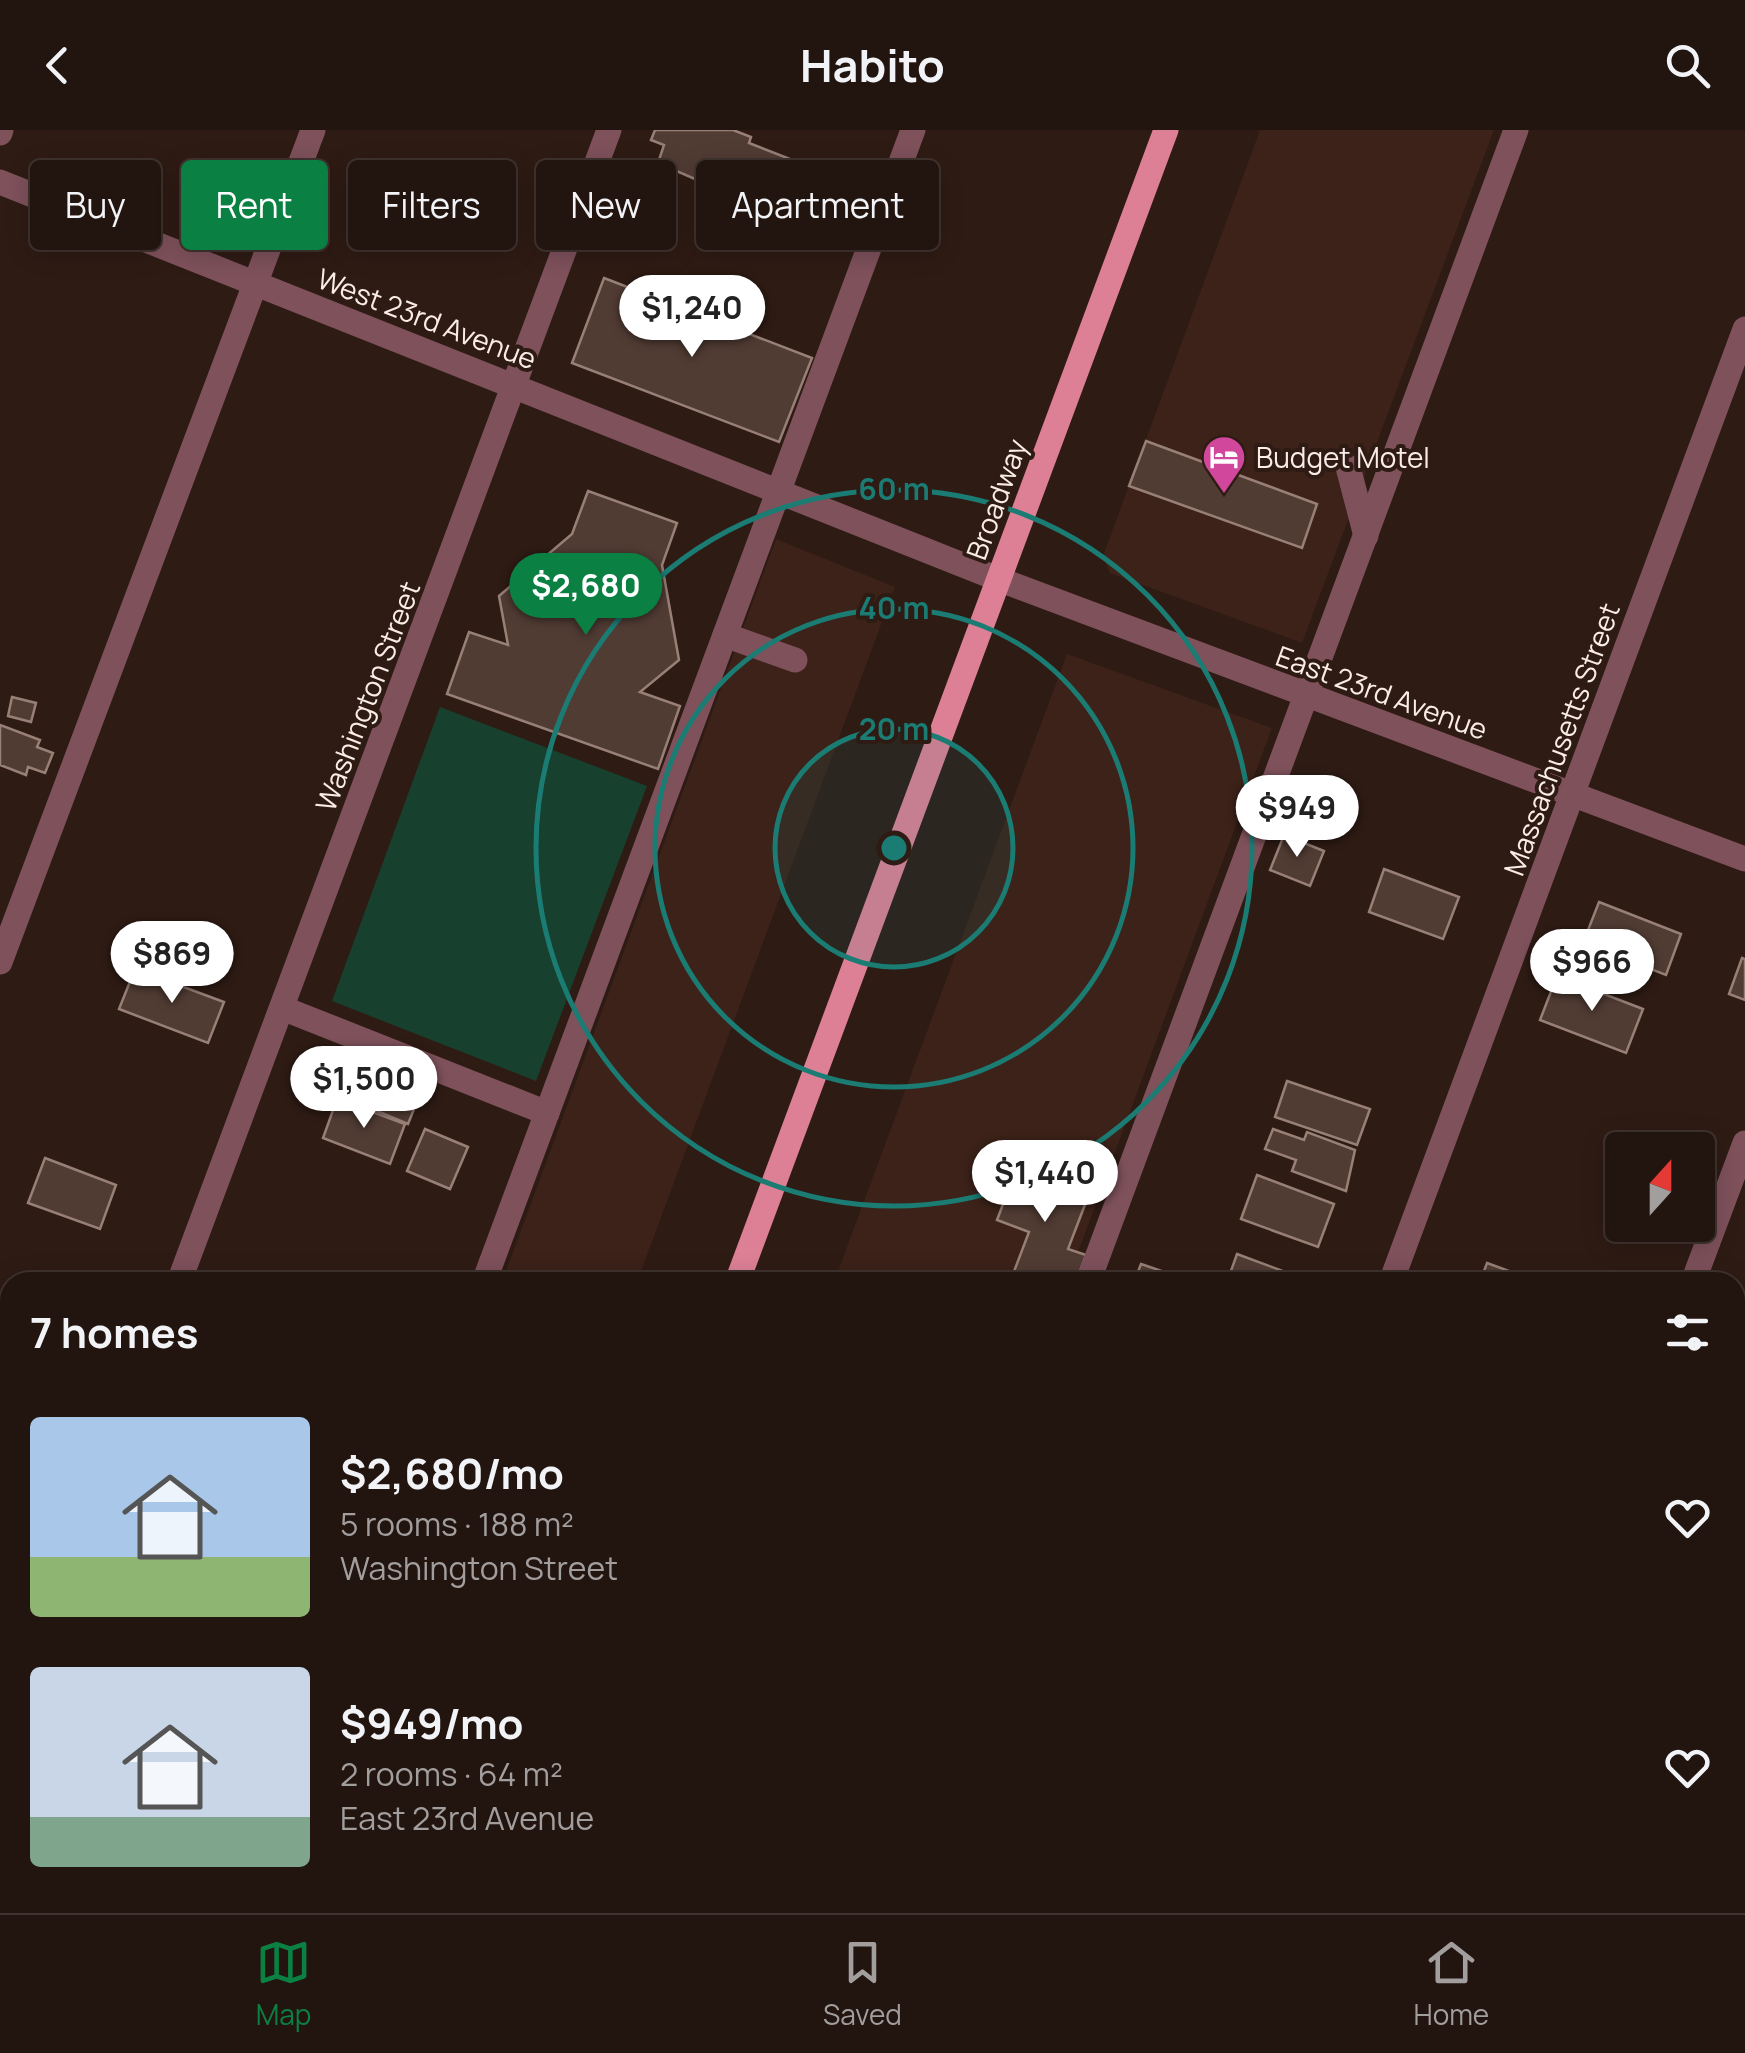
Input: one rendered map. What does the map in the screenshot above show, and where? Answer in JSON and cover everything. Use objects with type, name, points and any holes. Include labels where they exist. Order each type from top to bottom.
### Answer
[{"type":"main road","name":"Broadway","points":[[741,1272],[1166,130]]},
{"type":"street","points":[[0,962],[313,130]]},
{"type":"street","name":"Washington Street","points":[[184,1272],[609,130]]},
{"type":"street","points":[[488,1272],[913,130]]},
{"type":"street","points":[[1092,1272],[1516,130]]},
{"type":"street","name":"West 23rd Avenue","points":[[0,182],[516,384],[998,580]]},
{"type":"street","name":"Massachusetts Street","points":[[1395,1272],[1745,330]]},
{"type":"street","points":[[1348,468],[1366,536]]},
{"type":"street","name":"East 23rd Avenue","points":[[998,580],[1745,859]]},
{"type":"street","points":[[726,635],[795,660]]},
{"type":"street","points":[[282,1008],[547,1113]]},
{"type":"street","points":[[1697,1272],[1745,1143]]},
{"type":"shaded area","points":[[1260,130],[1494,130],[1302,643],[1110,573],[1103,556]]},
{"type":"shaded area","points":[[776,539],[895,587],[641,1272],[506,1272]]},
{"type":"shaded area","points":[[1067,654],[1272,728],[1071,1272],[838,1272]]},
{"type":"green space","points":[[440,707],[647,786],[536,1081],[332,1001]]},
{"type":"building","points":[[655,130],[733,130],[751,137],[749,143],[793,160],[696,160],[696,179],[676,171],[676,160],[659,160],[664,145],[651,140]]},
{"type":"building","points":[[604,278],[812,358],[779,442],[572,363]]},
{"type":"building","name":"Budget Motel","points":[[1146,441],[1317,504],[1302,548],[1129,486]]},
{"type":"building","points":[[588,491],[677,523],[662,565],[679,660],[640,692],[680,706],[658,769],[447,694],[469,632],[508,645],[499,596],[572,534]]},
{"type":"building","points":[[12,697],[36,703],[31,722],[8,716]]},
{"type":"building","points":[[0,725],[40,740],[37,747],[53,753],[45,773],[28,767],[26,775],[0,765]]},
{"type":"building","points":[[1284,835],[1324,851],[1310,886],[1270,870]]},
{"type":"building","points":[[1384,869],[1459,897],[1443,939],[1369,912]]},
{"type":"building","points":[[1599,902],[1681,934],[1666,975],[1583,943]]},
{"type":"building","points":[[1742,958],[1745,959],[1745,1000],[1729,994]]},
{"type":"building","points":[[135,969],[224,1002],[208,1043],[119,1009]]},
{"type":"building","points":[[1557,976],[1643,1009],[1626,1053],[1540,1020]]},
{"type":"building","points":[[355,1056],[424,1084],[408,1124],[339,1095]]},
{"type":"building","points":[[1287,1081],[1370,1109],[1357,1145],[1275,1117]]},
{"type":"building","points":[[337,1099],[405,1124],[390,1164],[323,1138]]},
{"type":"building","points":[[425,1129],[468,1147],[450,1189],[407,1171]]},
{"type":"building","points":[[1273,1129],[1304,1140],[1307,1132],[1355,1150],[1346,1191],[1292,1171],[1296,1160],[1265,1149]]},
{"type":"building","points":[[45,1158],[116,1185],[100,1229],[28,1203]]},
{"type":"building","points":[[1019,1162],[1091,1189],[1068,1249],[1086,1255],[1080,1272],[1014,1272],[1029,1232],[997,1220]]},
{"type":"building","points":[[1257,1175],[1334,1204],[1318,1247],[1241,1219]]},
{"type":"building","points":[[1237,1254],[1285,1272],[1231,1272]]},
{"type":"building","points":[[1487,1263],[1512,1272],[1484,1272]]},
{"type":"building","points":[[1141,1264],[1165,1272],[1138,1272]]},
{"type":"place","name":"Budget Motel","points":[[1224,495]]}]
